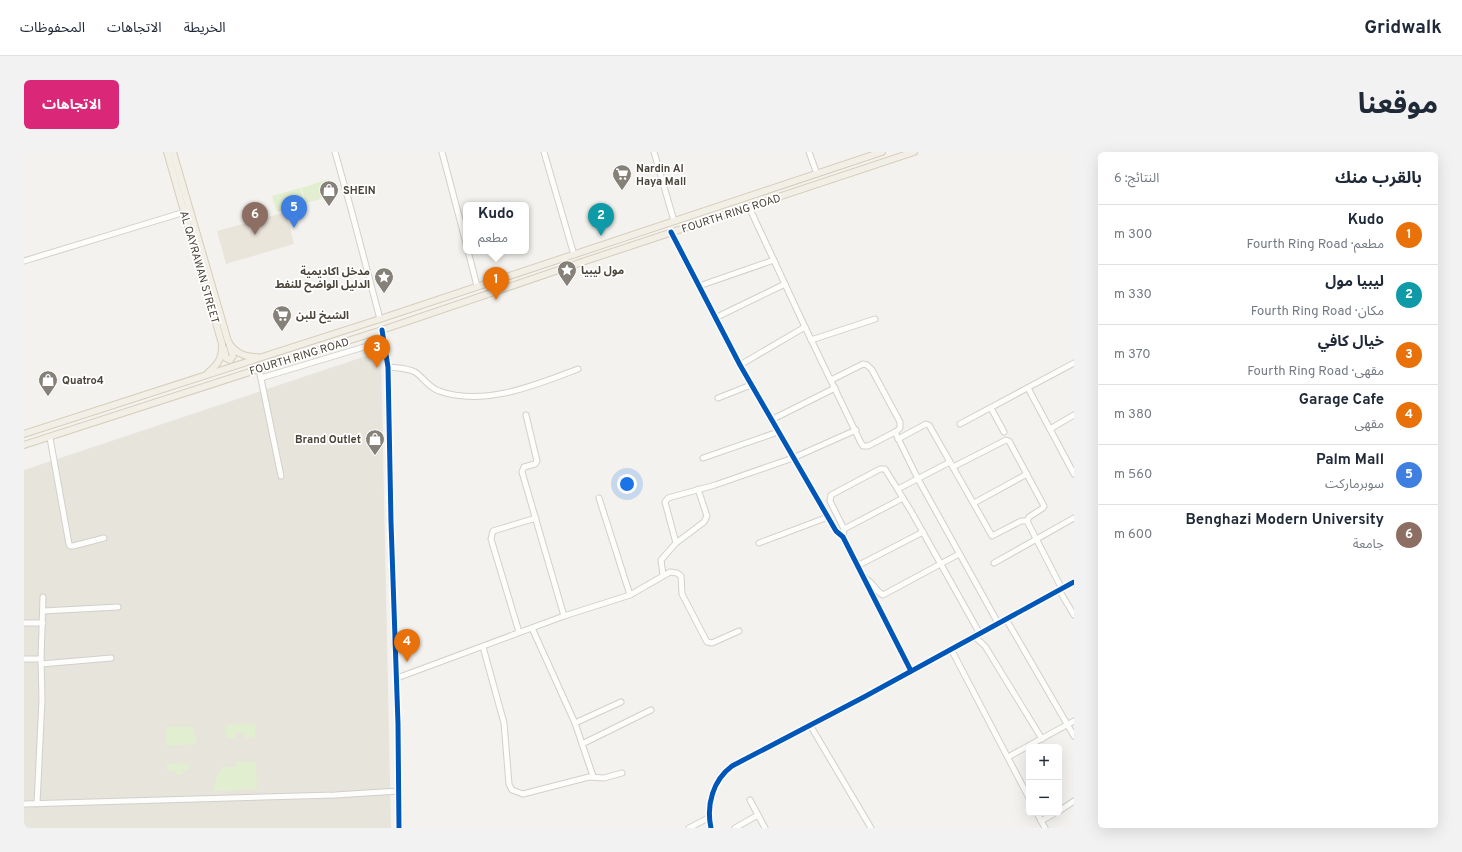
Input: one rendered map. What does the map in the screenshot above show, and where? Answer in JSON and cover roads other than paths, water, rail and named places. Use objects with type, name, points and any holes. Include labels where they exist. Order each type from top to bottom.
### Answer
[{"type":"main road","name":"AL QAYRAWAN STREET","points":[[167,152],[230,344]]},
{"type":"main road","name":"AL QAYRAWAN STREET","points":[[173,152],[187,212],[222,344],[220,361],[204,376]]},
{"type":"main road","name":"FOURTH RING ROAD","points":[[24,434],[380,319],[882,152]]},
{"type":"main road","name":"FOURTH RING ROAD","points":[[24,445],[50,438],[258,369],[382,330],[671,232],[914,152]]},
{"type":"main road","points":[[706,210],[710,220]]},
{"type":"main road","points":[[222,344],[226,357],[229,360],[232,359],[233,356],[230,344]]},
{"type":"main road","points":[[230,344],[242,354],[260,357]]},
{"type":"street","points":[[335,152],[380,319]]},
{"type":"street","points":[[442,152],[463,232]]},
{"type":"street","points":[[544,152],[574,255]]},
{"type":"street","points":[[654,152],[674,221]]},
{"type":"street","points":[[808,152],[817,174]]},
{"type":"street","points":[[749,207],[811,340],[862,443],[865,446],[868,446],[900,428],[900,422],[869,366],[863,364],[831,380]]},
{"type":"street","points":[[24,261],[187,212]]},
{"type":"street","points":[[671,232],[751,385],[836,531],[843,538],[911,671]]},
{"type":"street","points":[[469,254],[477,286]]},
{"type":"street","points":[[699,286],[774,260]]},
{"type":"street","points":[[715,318],[785,284]]},
{"type":"street","points":[[811,340],[875,319]]},
{"type":"street","points":[[740,365],[805,327]]},
{"type":"street","points":[[382,330],[388,367],[391,522],[397,678],[399,828]]},
{"type":"street","points":[[261,378],[384,341]]},
{"type":"street","points":[[960,424],[1074,363]]},
{"type":"street","points":[[388,367],[412,371],[437,390],[448,394],[477,397],[520,389],[578,369]]},
{"type":"street","points":[[258,369],[281,476]]},
{"type":"street","points":[[718,398],[751,385]]},
{"type":"street","points":[[771,420],[835,388]]},
{"type":"street","points":[[1028,388],[1072,466],[1074,474]]},
{"type":"street","points":[[991,408],[1004,432]]},
{"type":"street","points":[[526,415],[537,461],[535,464],[524,467],[522,472],[564,616]]},
{"type":"street","points":[[1050,429],[1074,415]]},
{"type":"street","points":[[898,439],[928,424],[993,536],[1021,521],[1026,521],[1044,506],[1008,440],[953,467]]},
{"type":"street","points":[[676,543],[665,501],[669,497],[793,458],[856,430]]},
{"type":"street","points":[[703,458],[778,432]]},
{"type":"street","points":[[895,432],[918,479],[998,623]]},
{"type":"street","points":[[50,438],[70,546],[104,538]]},
{"type":"street","points":[[898,489],[950,462]]},
{"type":"street","points":[[843,538],[844,529],[830,501],[830,495],[882,468],[887,472],[898,489],[980,634]]},
{"type":"street","points":[[974,503],[1027,474]]},
{"type":"street","points":[[663,575],[661,560],[676,543],[706,519],[698,489]]},
{"type":"street","points":[[599,498],[630,595]]},
{"type":"street","points":[[844,529],[903,498]]},
{"type":"street","points":[[759,543],[828,517]]},
{"type":"street","points":[[519,632],[491,535],[493,531],[536,518]]},
{"type":"street","points":[[994,564],[1074,518]]},
{"type":"street","points":[[1026,521],[1037,539],[1060,590],[1074,615]]},
{"type":"street","points":[[857,566],[923,532]]},
{"type":"street","points":[[863,577],[871,582],[880,594],[883,595],[959,554]]},
{"type":"street","points":[[397,678],[483,647],[519,632],[630,595],[648,586],[663,575],[673,572],[681,576],[682,594],[707,642],[712,643],[739,631]]},
{"type":"street","points":[[711,828],[710,817],[713,791],[719,780],[729,768],[1074,582]]},
{"type":"street","points":[[37,804],[42,699],[41,661],[43,596]]},
{"type":"street","points":[[43,611],[118,607]]},
{"type":"street","points":[[1006,619],[1074,736]]},
{"type":"street","points":[[24,623],[43,623]]},
{"type":"street","points":[[532,628],[574,723],[593,776]]},
{"type":"street","points":[[974,636],[985,646],[1042,738]]},
{"type":"street","points":[[483,647],[504,723],[510,789],[514,792],[523,794],[593,776],[604,778],[622,773]]},
{"type":"street","points":[[951,649],[1026,792]]},
{"type":"street","points":[[24,659],[41,661],[111,658]]},
{"type":"street","points":[[574,723],[621,702]]},
{"type":"street","points":[[582,744],[651,710]]},
{"type":"street","points":[[1008,758],[1074,721]]},
{"type":"street","points":[[810,725],[871,828]]},
{"type":"street","points":[[24,804],[327,795],[399,791]]},
{"type":"street","points":[[750,800],[765,828]]},
{"type":"street","points":[[1062,808],[1074,801]]},
{"type":"street","points":[[736,828],[758,815]]},
{"type":"street","points":[[1038,816],[1045,828]]},
{"type":"street","points":[[1041,822],[1050,816]]},
{"type":"street","points":[[689,828],[710,817]]},
{"type":"place","name":"Nardin Al Haya Mall","points":[[622,191]]},
{"type":"place","name":"SHEIN","points":[[329,207]]},
{"type":"place","name":"Palm Mall","points":[[294,228]]},
{"type":"place","name":"Benghazi Modern University","points":[[255,235]]},
{"type":"place","name":"ليبيا مول","points":[[601,236]]},
{"type":"place","name":"مول ليبيا","points":[[567,287]]},
{"type":"place","name":"مدخل اكاديمية الدليل الواضح للنفط","points":[[384,294]]},
{"type":"place","name":"Kudo","points":[[496,300]]},
{"type":"place","name":"الشيخ للبن","points":[[282,332]]},
{"type":"place","name":"خيال كافي","points":[[377,368]]},
{"type":"place","name":"Quatro4","points":[[48,397]]},
{"type":"place","name":"Brand Outlet","points":[[375,456]]},
{"type":"place","name":"Garage Cafe","points":[[407,662]]}]
